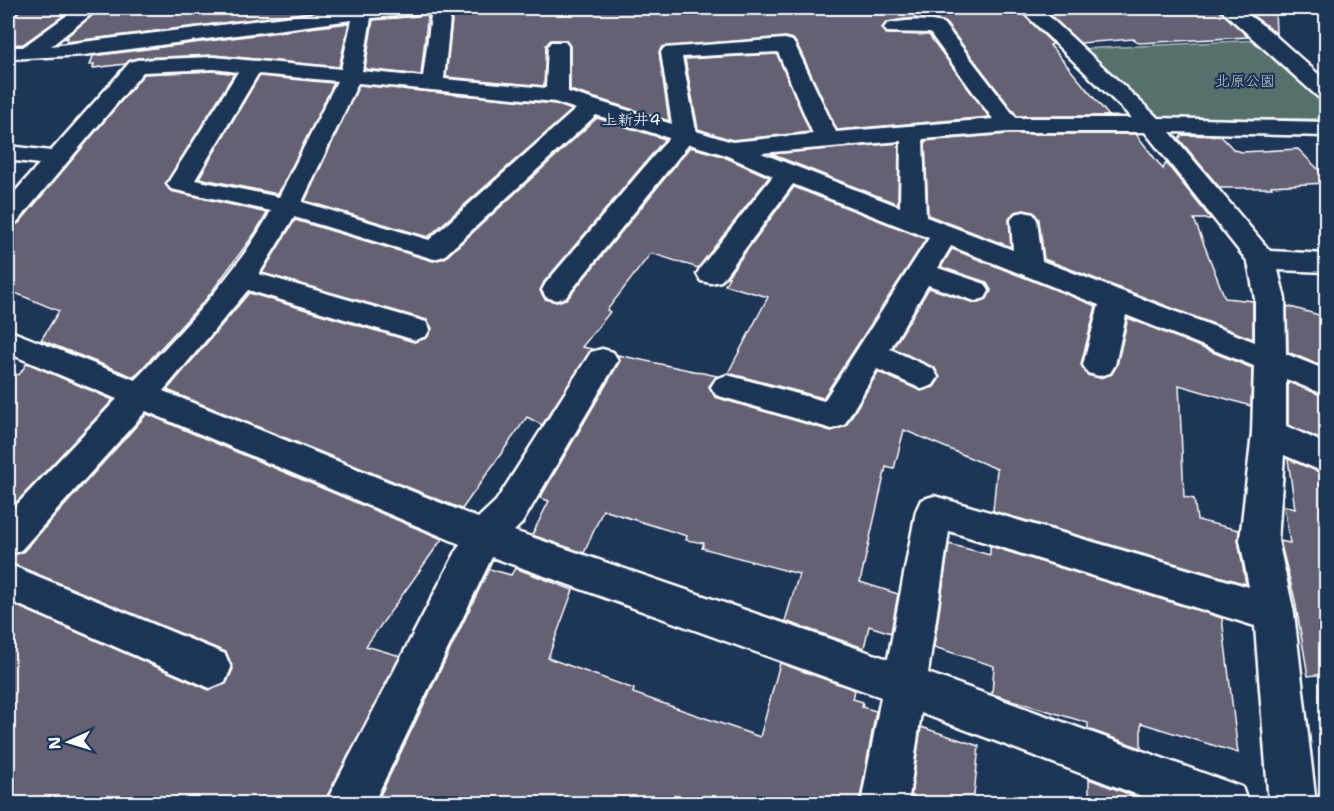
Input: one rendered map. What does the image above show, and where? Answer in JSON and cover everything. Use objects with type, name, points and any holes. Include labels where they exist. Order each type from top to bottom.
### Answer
[{"type":"street","points":[[17,54],[89,8]]},
{"type":"street","points":[[225,8],[238,28]]},
{"type":"street","points":[[17,54],[363,12],[419,8]]},
{"type":"street","points":[[433,84],[442,8]]},
{"type":"street","points":[[1029,8],[1152,124],[1262,260],[1270,298],[1270,360],[1269,433],[1259,540],[1274,613],[1293,804]]},
{"type":"street","points":[[1228,8],[1262,34],[1326,92]]},
{"type":"street","points":[[8,538],[140,396],[221,306],[242,279],[313,156],[350,76],[363,12]]},
{"type":"street","points":[[894,28],[936,27],[1009,126]]},
{"type":"street","points":[[556,290],[685,133],[671,52],[785,45],[827,139]]},
{"type":"street","points":[[557,96],[558,46]]},
{"type":"street","points":[[8,216],[137,66],[214,63],[557,96],[590,108],[685,133],[731,148],[788,173],[1326,383]]},
{"type":"street","points":[[251,67],[180,184],[286,206],[434,250],[590,108]]},
{"type":"street","points":[[731,148],[1009,126],[1152,124],[1326,129]]},
{"type":"street","points":[[908,133],[913,141],[913,221]]},
{"type":"street","points":[[8,153],[57,159]]},
{"type":"street","points":[[711,274],[788,173]]},
{"type":"street","points":[[1024,220],[1029,267]]},
{"type":"street","points":[[727,387],[832,416],[945,234]]},
{"type":"street","points":[[1262,260],[1326,263]]},
{"type":"street","points":[[921,272],[975,291]]},
{"type":"street","points":[[242,279],[415,329]]},
{"type":"street","points":[[1099,365],[1114,300]]},
{"type":"street","points":[[8,341],[483,537],[904,686],[1225,804]]},
{"type":"street","points":[[871,353],[922,377]]},
{"type":"street","points":[[348,804],[483,537],[509,512],[602,360]]},
{"type":"street","points":[[1269,433],[1326,459]]},
{"type":"street","points":[[884,804],[934,511],[1274,613]]},
{"type":"street","points":[[8,582],[210,668]]},
{"type":"green space","name":"北原公園","points":[[1259,40],[1326,103],[1326,119],[1166,118],[1154,115],[1082,49]]},
{"type":"building","points":[[21,8],[74,8],[23,44],[8,45],[8,17],[16,15]]},
{"type":"building","points":[[101,8],[344,8],[66,42],[68,38],[64,39]]},
{"type":"building","points":[[458,8],[1017,8],[1053,44],[1050,45],[1109,116],[1017,116],[945,22],[915,18],[887,22],[882,28],[887,34],[929,35],[989,117],[837,130],[797,44],[793,39],[785,37],[662,47],[659,52],[669,121],[570,90],[570,46],[565,40],[551,40],[546,45],[544,86],[446,77],[453,11],[457,11]]},
{"type":"building","points":[[1043,8],[1217,8],[1248,37],[1139,43],[1134,39],[1080,43]]},
{"type":"building","points":[[1242,8],[1275,8],[1276,33],[1270,28]]},
{"type":"building","points":[[428,12],[421,75],[365,69],[373,20],[419,16]]},
{"type":"building","points":[[349,23],[339,67],[214,55],[137,58],[125,64],[93,68],[94,64],[90,65],[93,56]]},
{"type":"building","points":[[777,54],[810,132],[732,140],[698,129],[685,59]]},
{"type":"building","points":[[214,71],[234,74],[165,184],[171,191],[267,213],[255,233],[207,298],[134,377],[41,340],[59,311],[8,290],[8,232],[13,225],[19,223],[144,74]]},
{"type":"building","points":[[259,76],[334,83],[278,194],[199,178]]},
{"type":"building","points":[[359,85],[555,104],[572,110],[428,237],[305,201]]},
{"type":"building","points":[[597,118],[665,139],[544,282],[540,291],[545,299],[557,302],[568,298],[690,147],[722,156],[769,177],[698,268],[651,253],[607,310],[610,312],[582,347],[592,349],[542,425],[527,417],[462,509],[167,390],[249,293],[414,342],[427,338],[432,328],[427,320],[262,273],[295,220],[433,261],[445,258]]},
{"type":"building","points":[[1009,134],[1136,134],[1163,169],[1166,163],[1211,219],[1194,219],[1225,298],[1253,301],[1253,339],[1044,259],[1039,220],[1033,212],[1024,210],[1015,212],[1009,219],[1011,247],[928,215],[925,141]]},
{"type":"building","points":[[1182,135],[1221,136],[1234,150],[1242,152],[1298,149],[1326,177],[1326,183],[1271,186],[1272,188],[1220,188],[1179,139]]},
{"type":"building","points":[[899,143],[898,204],[771,154]]},
{"type":"building","points":[[794,187],[926,239],[823,398],[728,373],[768,297],[725,285],[729,277],[727,277]]},
{"type":"building","points":[[952,249],[1096,306],[1081,364],[1087,375],[1100,378],[1112,374],[1117,365],[1128,318],[1252,368],[1251,406],[1179,385],[1184,497],[1194,499],[1197,520],[1239,530],[1238,540],[1246,584],[993,511],[997,469],[904,430],[894,469],[886,467],[860,582],[898,594],[891,633],[869,626],[864,648],[785,621],[799,574],[702,548],[704,543],[686,540],[687,536],[603,510],[584,553],[532,535],[549,501],[540,498],[620,361],[618,355],[717,376],[709,386],[715,397],[831,431],[846,426],[878,372],[921,391],[934,387],[940,378],[935,368],[893,348],[929,288],[974,303],[987,299],[991,290],[986,282],[941,267]]},
{"type":"building","points":[[1287,306],[1326,317],[1326,368],[1288,352]]},
{"type":"building","points":[[27,363],[113,400],[8,511],[8,372],[19,375]]},
{"type":"building","points":[[1288,382],[1326,397],[1326,442],[1288,425]]},
{"type":"building","points":[[147,414],[442,539],[366,646],[400,656],[323,804],[8,804],[8,602],[209,690],[226,684],[233,669],[226,652],[8,562],[8,557],[23,552]]},
{"type":"building","points":[[1288,459],[1326,475],[1326,674],[1308,676],[1295,600],[1280,541],[1290,543],[1284,506],[1295,509]]},
{"type":"building","points":[[949,544],[990,555],[990,546],[1222,618],[1238,753],[1141,723],[1141,748],[1088,729],[1088,723],[992,694],[994,666],[934,647]]},
{"type":"building","points":[[515,568],[573,590],[548,658],[634,689],[633,693],[760,737],[780,663],[855,690],[853,699],[863,702],[862,707],[876,711],[859,804],[376,804],[489,569],[511,575]]},
{"type":"building","points":[[921,727],[979,746],[973,804],[910,804]]},
{"type":"building","points":[[1089,779],[1142,799],[1143,804],[1089,804]]},
{"type":"district","name":"上新井4","points":[[631,119]]}]
